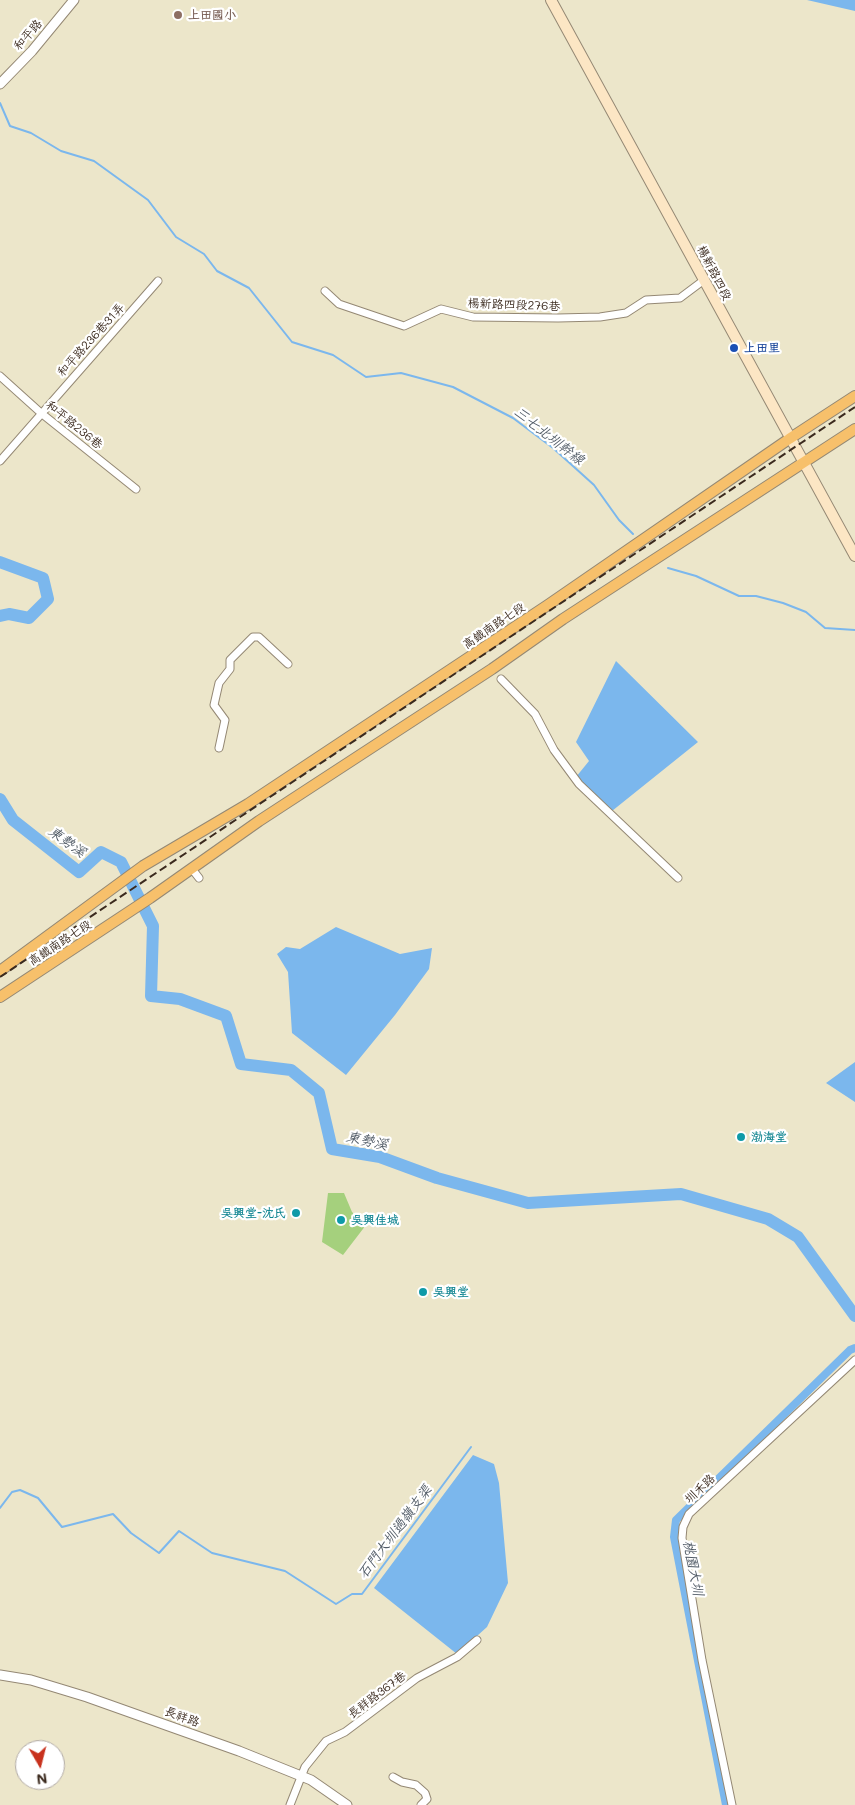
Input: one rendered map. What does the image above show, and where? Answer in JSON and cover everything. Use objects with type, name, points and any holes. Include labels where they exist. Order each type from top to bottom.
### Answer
[{"type":"main road","name":"楊新路四段","points":[[550,0],[724,319],[742,347],[789,439],[855,556]]},
{"type":"main road","name":"高鐵南路七段","points":[[0,971],[140,868],[540,611],[789,439],[855,396]]},
{"type":"main road","points":[[192,869],[259,821],[485,674],[563,619],[855,429]]},
{"type":"main road","name":"高鐵南路七段","points":[[0,997],[192,869]]},
{"type":"street","name":"和平路","points":[[0,84],[32,51],[74,0]]},
{"type":"street","name":"楊新路四段276巷","points":[[325,290],[339,304],[404,326],[442,309],[483,317],[583,318],[626,313],[646,300],[680,298],[704,280]]},
{"type":"street","name":"和平路236巷31弄","points":[[0,461],[158,281]]},
{"type":"street","name":"和平路236巷","points":[[0,376],[41,413],[136,489]]},
{"type":"street","points":[[219,748],[225,720],[214,705],[220,683],[230,669],[230,660],[253,637],[260,637],[288,664]]},
{"type":"street","points":[[501,679],[535,714],[554,750],[579,784],[678,878]]},
{"type":"street","points":[[192,869],[199,878]]},
{"type":"street","name":"圳禾路","points":[[732,1805],[702,1660],[682,1538],[683,1528],[690,1514],[855,1360]]},
{"type":"street","name":"長祥路367巷","points":[[290,1805],[300,1777],[326,1741],[345,1732],[417,1678],[457,1657],[477,1640]]},
{"type":"street","name":"長祥路","points":[[0,1674],[31,1680],[87,1697],[238,1751],[300,1777],[312,1780],[347,1805]]},
{"type":"street","points":[[393,1777],[402,1782],[416,1785],[425,1794],[427,1799],[421,1805]]},
{"type":"green space","points":[[328,1193],[344,1193],[352,1212],[366,1225],[343,1255],[322,1242]]},
{"type":"water","points":[[807,0],[855,0],[855,11]]},
{"type":"water","points":[[616,661],[698,742],[612,811],[576,777],[589,761],[576,742]]},
{"type":"water","points":[[336,927],[400,954],[432,948],[429,969],[395,1015],[346,1075],[292,1033],[288,972],[277,954],[286,947],[300,949]]},
{"type":"water","points":[[855,1062],[855,1102],[826,1083]]},
{"type":"water","points":[[473,1455],[494,1464],[499,1483],[508,1583],[487,1627],[457,1654],[374,1588]]},
{"type":"waterway","name":"三七北圳幹線","points":[[0,103],[10,126],[31,133],[61,151],[94,161],[148,200],[176,237],[204,254],[217,271],[249,288],[292,342],[333,355],[366,377],[401,373],[453,387],[513,418],[553,448],[594,485],[619,520],[633,534]]},
{"type":"waterway","name":"東勢溪","points":[[0,562],[43,578],[48,599],[29,618],[9,614],[0,616]]},
{"type":"waterway","name":"三七北圳幹線","points":[[668,568],[696,576],[739,596],[756,596],[783,603],[806,612],[825,628],[855,630]]},
{"type":"waterway","name":"東勢溪","points":[[0,799],[13,820],[79,872],[101,852],[121,862],[153,926],[151,996],[180,999],[226,1016],[241,1064],[291,1070],[319,1093],[332,1149],[380,1157],[437,1178],[528,1203],[681,1194],[768,1219],[798,1237],[855,1316]]},
{"type":"waterway","name":"桃園大圳","points":[[726,1805],[674,1537],[676,1520],[850,1350],[855,1348]]},
{"type":"waterway","name":"石門大圳過嶺支渠","points":[[0,1508],[12,1492],[20,1490],[38,1498],[62,1527],[113,1514],[131,1533],[159,1553],[179,1531],[212,1553],[285,1571],[336,1604],[352,1594],[362,1594],[471,1447]]},
{"type":"railway","points":[[0,977],[855,407]]},
{"type":"place","name":"上田國小","points":[[178,15]]},
{"type":"place","name":"上田里","points":[[734,348]]},
{"type":"place","name":"渤海堂","points":[[741,1137]]},
{"type":"place","name":"吳興堂-沈氏","points":[[296,1213]]},
{"type":"place","name":"吳興佳城","points":[[341,1220]]},
{"type":"place","name":"吳興堂","points":[[423,1292]]}]
